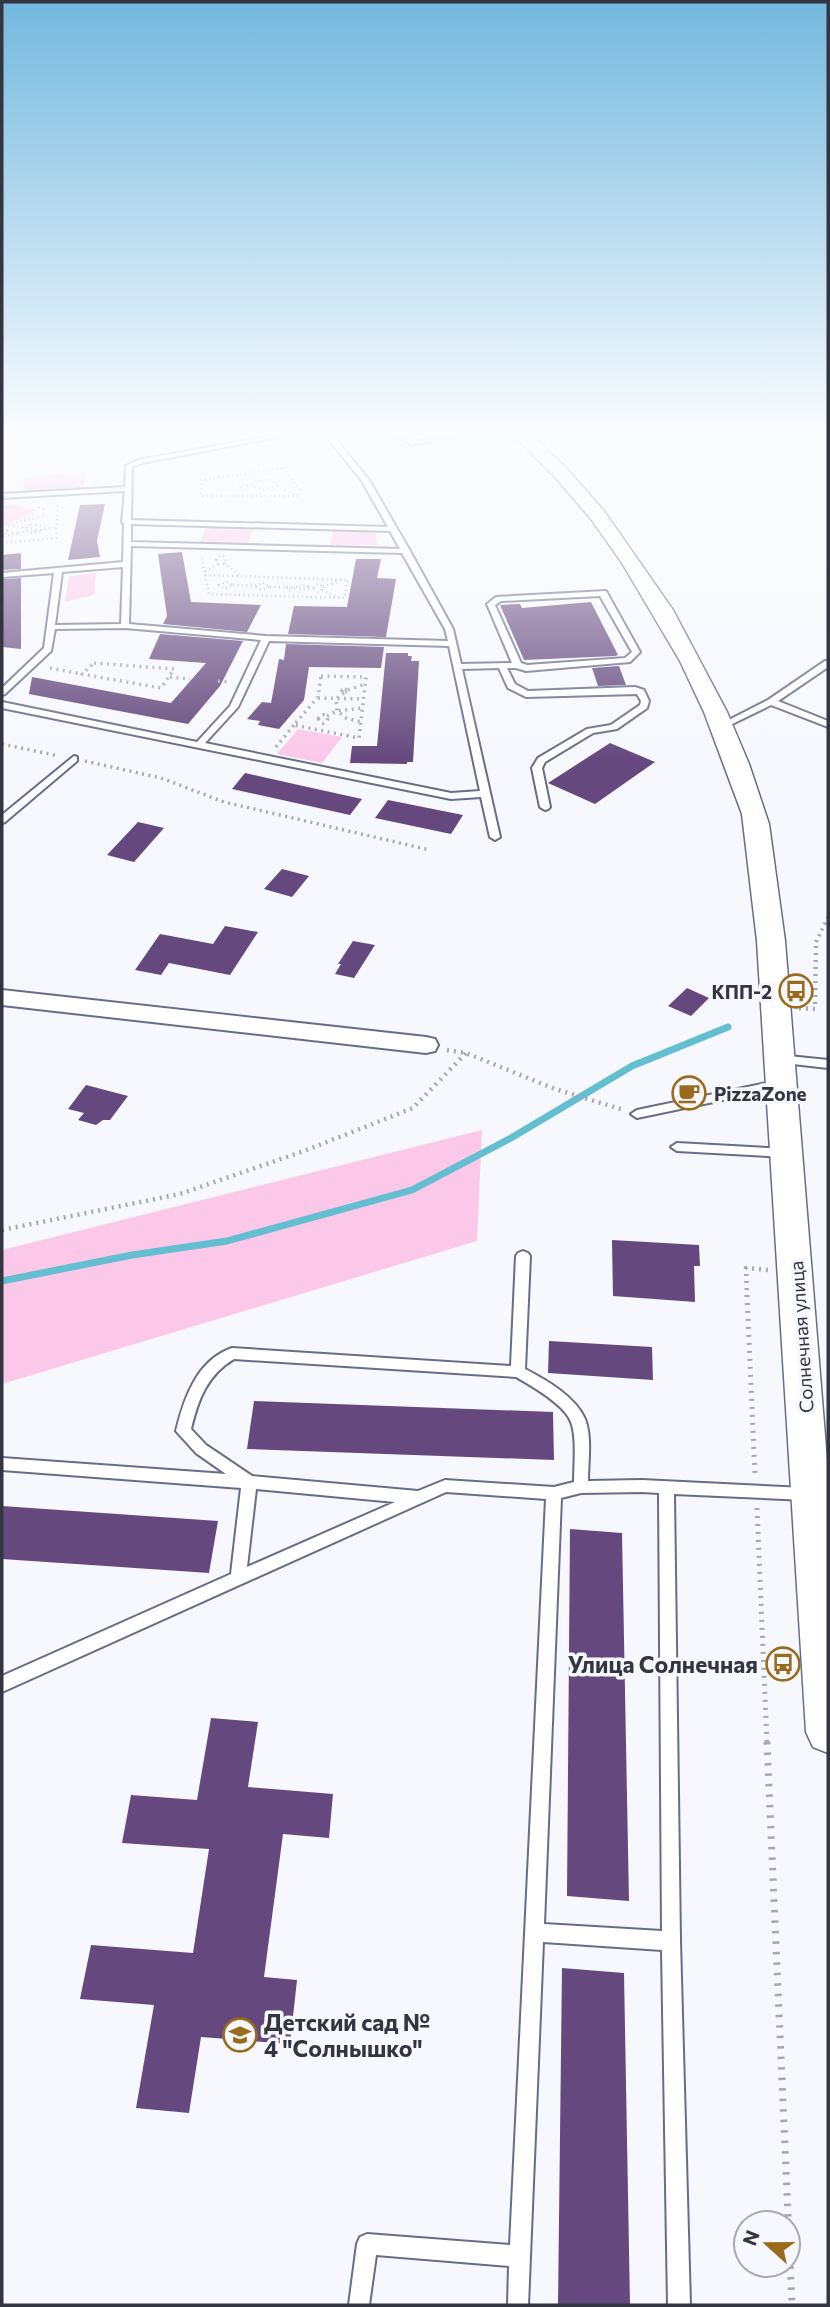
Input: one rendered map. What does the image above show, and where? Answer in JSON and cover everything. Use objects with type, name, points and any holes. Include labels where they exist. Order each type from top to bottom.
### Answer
[{"type":"street","name":"Солнечная улица","points":[[620,544],[653,594],[721,726],[755,817],[771,941],[813,1494],[828,1732]]},
{"type":"street","points":[[2,997],[426,1045]]},
{"type":"lane","points":[[125,626],[126,544],[406,551]]},
{"type":"lane","points":[[402,544],[449,629],[495,837]]},
{"type":"lane","points":[[2,575],[126,564]]},
{"type":"lane","points":[[2,692],[48,649],[58,570]]},
{"type":"lane","points":[[457,667],[517,665],[526,668],[627,660],[636,652],[603,593],[495,600],[491,604],[517,665]]},
{"type":"lane","points":[[52,626],[125,626],[266,638],[452,644]]},
{"type":"lane","points":[[199,745],[234,706],[266,638]]},
{"type":"lane","points":[[721,726],[771,702],[828,663]]},
{"type":"lane","points":[[502,666],[511,686],[526,694],[635,690],[641,692],[645,701],[644,706],[614,727],[590,731],[541,760],[537,768],[545,807]]},
{"type":"lane","points":[[771,702],[828,724]]},
{"type":"lane","points":[[2,705],[451,796],[485,794]]},
{"type":"lane","points":[[2,820],[74,759]]},
{"type":"lane","points":[[637,1114],[780,1071],[828,1064]]},
{"type":"lane","points":[[677,1147],[787,1153]]},
{"type":"lane","points":[[518,1371],[523,1256]]},
{"type":"lane","points":[[249,1482],[201,1449],[183,1431],[190,1402],[202,1379],[219,1359],[232,1353],[518,1371],[567,1407],[579,1421],[581,1487]]},
{"type":"lane","points":[[2,1464],[419,1497]]},
{"type":"lane","points":[[238,1578],[249,1482]]},
{"type":"lane","points":[[2,1684],[445,1486],[554,1493],[581,1487],[666,1487],[813,1494]]},
{"type":"lane","points":[[666,1487],[671,1941],[679,2305]]},
{"type":"lane","points":[[518,2305],[554,1493]]},
{"type":"lane","points":[[534,1932],[671,1941]]},
{"type":"lane","points":[[359,2305],[367,2244],[520,2256]]},
{"type":"path","points":[[200,546],[209,594]]},
{"type":"path","points":[[224,563],[243,576]]},
{"type":"path","points":[[206,574],[219,564]]},
{"type":"path","points":[[206,574],[348,580],[344,598],[209,594]]},
{"type":"path","points":[[206,574],[222,585],[254,586],[263,583],[270,587]]},
{"type":"path","points":[[232,585],[243,576]]},
{"type":"path","points":[[263,583],[265,577]]},
{"type":"path","points":[[306,578],[308,587]]},
{"type":"path","points":[[254,586],[261,590],[293,585],[323,588],[343,579]]},
{"type":"path","points":[[209,594],[222,585]]},
{"type":"path","points":[[232,585],[241,595]]},
{"type":"path","points":[[285,587],[290,590]]},
{"type":"path","points":[[290,590],[298,587]]},
{"type":"path","points":[[323,588],[339,598]]},
{"type":"path","points":[[257,604],[261,590]]},
{"type":"path","points":[[288,597],[290,590]]},
{"type":"path","points":[[32,665],[82,674],[160,688],[174,669],[94,663],[82,674]]},
{"type":"path","points":[[267,759],[294,725],[317,698],[321,676],[366,677],[359,738],[294,725]]},
{"type":"path","points":[[169,677],[190,679]]},
{"type":"path","points":[[337,699],[365,684]]},
{"type":"path","points":[[317,698],[363,699]]},
{"type":"path","points":[[337,699],[337,711]]},
{"type":"path","points":[[321,721],[317,718],[337,711],[363,708]]},
{"type":"path","points":[[306,711],[329,720],[321,721],[315,729]]},
{"type":"path","points":[[337,711],[346,718],[361,722]]},
{"type":"path","points":[[2,744],[161,778],[224,802],[430,850]]},
{"type":"path","points":[[775,1006],[815,1009],[816,941],[828,917]]},
{"type":"path","points":[[426,1045],[466,1053],[555,1089],[602,1102]]},
{"type":"path","points":[[2,1230],[180,1194],[304,1151],[413,1108],[466,1053]]},
{"type":"path","points":[[792,2305],[746,1268],[797,1273]]},
{"type":"shaded area","points":[[330,544],[378,545],[330,546]]},
{"type":"shaded area","points":[[96,573],[94,595],[65,602],[69,576]]},
{"type":"shaded area","points":[[298,729],[342,737],[322,763],[277,754]]},
{"type":"shaded area","points":[[482,1130],[477,1241],[2,1384],[2,1250]]},
{"type":"building","points":[[72,544],[97,544],[100,557],[68,560]]},
{"type":"building","points":[[182,552],[191,602],[261,605],[247,632],[163,624],[167,616],[158,554]]},
{"type":"building","points":[[21,553],[21,569],[2,570],[2,555]]},
{"type":"building","points":[[356,559],[381,559],[377,578],[396,579],[386,637],[288,634],[294,606],[347,607]]},
{"type":"building","points":[[21,578],[21,649],[2,647],[2,579]]},
{"type":"building","points":[[591,602],[618,655],[524,660],[500,605],[520,604],[522,608]]},
{"type":"building","points":[[160,634],[243,641],[220,686],[188,724],[29,694],[32,677],[171,703],[206,663],[149,659]]},
{"type":"building","points":[[286,644],[384,647],[381,668],[309,667],[304,700],[279,729],[258,725],[260,721],[247,719],[262,702],[271,703],[279,659],[284,660]]},
{"type":"building","points":[[386,653],[408,653],[408,656],[412,656],[411,661],[419,661],[413,762],[350,763],[352,746],[377,746]]},
{"type":"building","points":[[619,666],[626,685],[598,686],[592,668]]},
{"type":"building","points":[[610,743],[655,762],[595,804],[548,783]]},
{"type":"building","points":[[245,773],[362,799],[350,815],[232,789]]},
{"type":"building","points":[[388,800],[463,815],[451,834],[375,818]]},
{"type":"building","points":[[138,822],[164,828],[134,862],[107,855]]},
{"type":"building","points":[[282,869],[309,876],[292,897],[264,889]]},
{"type":"building","points":[[225,926],[258,932],[230,975],[169,963],[161,975],[135,970],[160,934],[213,944]]},
{"type":"building","points":[[353,941],[375,945],[354,978],[335,974],[341,964],[338,964]]},
{"type":"building","points":[[687,988],[709,998],[691,1016],[668,1006]]},
{"type":"building","points":[[86,1085],[128,1096],[110,1120],[103,1120],[96,1125],[78,1120],[84,1113],[68,1109]]},
{"type":"building","points":[[612,1240],[699,1245],[700,1266],[694,1266],[695,1302],[613,1296]]},
{"type":"building","points":[[549,1341],[652,1347],[653,1380],[548,1373]]},
{"type":"building","points":[[254,1401],[553,1412],[554,1460],[247,1449]]},
{"type":"building","points":[[2,1506],[218,1521],[209,1573],[2,1559]]},
{"type":"building","points":[[570,1529],[622,1533],[629,1901],[567,1896]]},
{"type":"building","points":[[211,1718],[258,1722],[248,1787],[333,1794],[329,1838],[283,1834],[264,1977],[297,1980],[290,2044],[201,2037],[189,2113],[136,2108],[154,2005],[80,1999],[91,1945],[193,1953],[209,1849],[122,1843],[131,1795],[197,1800]]},
{"type":"building","points":[[562,1968],[624,1973],[630,2305],[558,2305]]},
{"type":"waterway","points":[[2,1281],[132,1255],[227,1241],[412,1190],[511,1138],[632,1066],[728,1027]]},
{"type":"place","name":"КПП-2","points":[[796,991]]},
{"type":"place","name":"PizzaZone","points":[[689,1093]]},
{"type":"place","name":"Улица Солнечная","points":[[783,1664]]},
{"type":"place","name":"Детский сад № 4 \"Солнышко\"","points":[[240,2035]]}]
